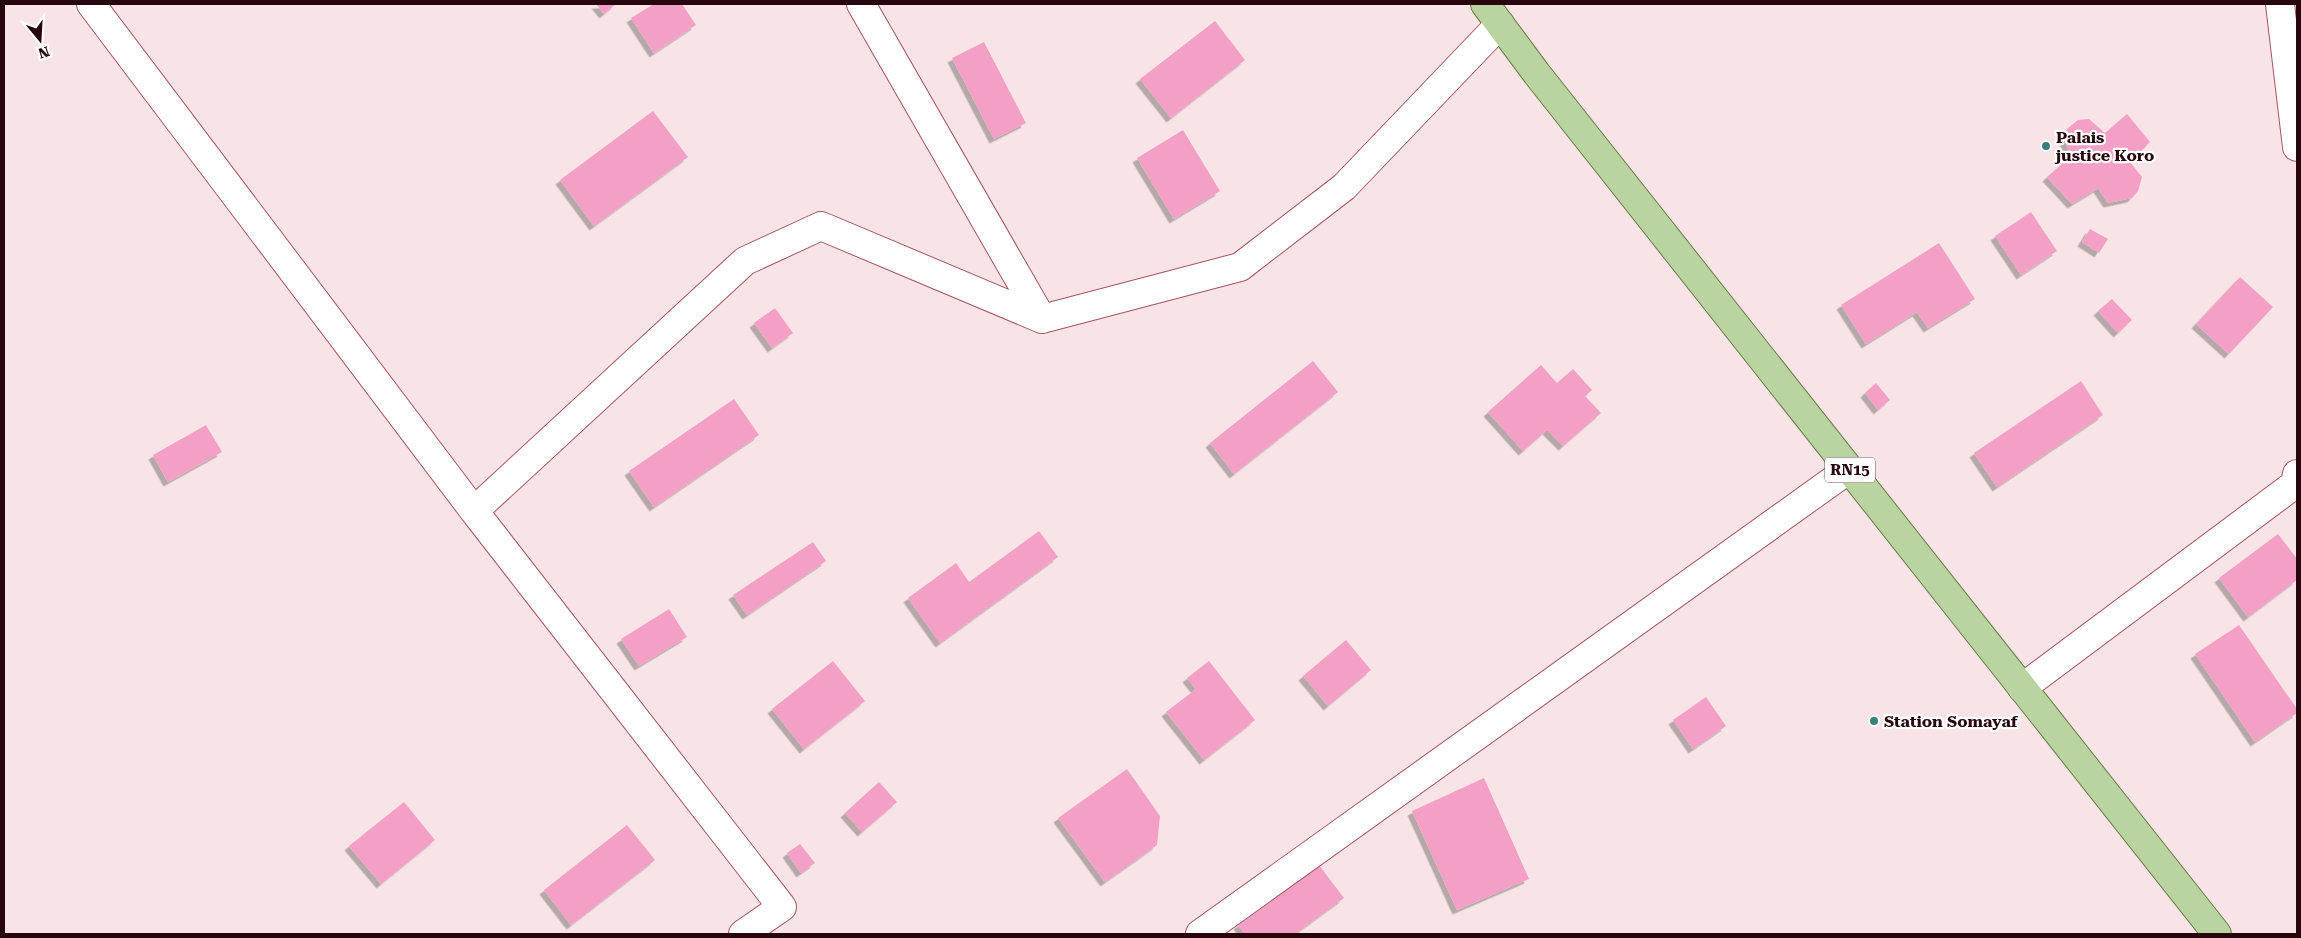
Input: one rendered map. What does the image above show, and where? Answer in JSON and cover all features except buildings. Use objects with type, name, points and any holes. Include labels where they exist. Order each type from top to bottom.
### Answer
[{"type":"main road","name":"RN15","points":[[1493,14],[1537,74],[2217,934]]},
{"type":"street","points":[[91,4],[474,511],[782,907],[743,934]]},
{"type":"street","points":[[861,4],[1042,319]]},
{"type":"street","points":[[2280,4],[2297,147]]},
{"type":"street","points":[[474,511],[745,261],[821,226],[1042,319],[1240,267],[1344,187],[1493,14]]},
{"type":"street","points":[[1200,934],[1849,469]]},
{"type":"street","points":[[2022,688],[2296,480]]},
{"type":"place","name":"Palais justice Koro","points":[[2046,146]]},
{"type":"place","name":"Station Somayaf","points":[[1874,721]]}]
